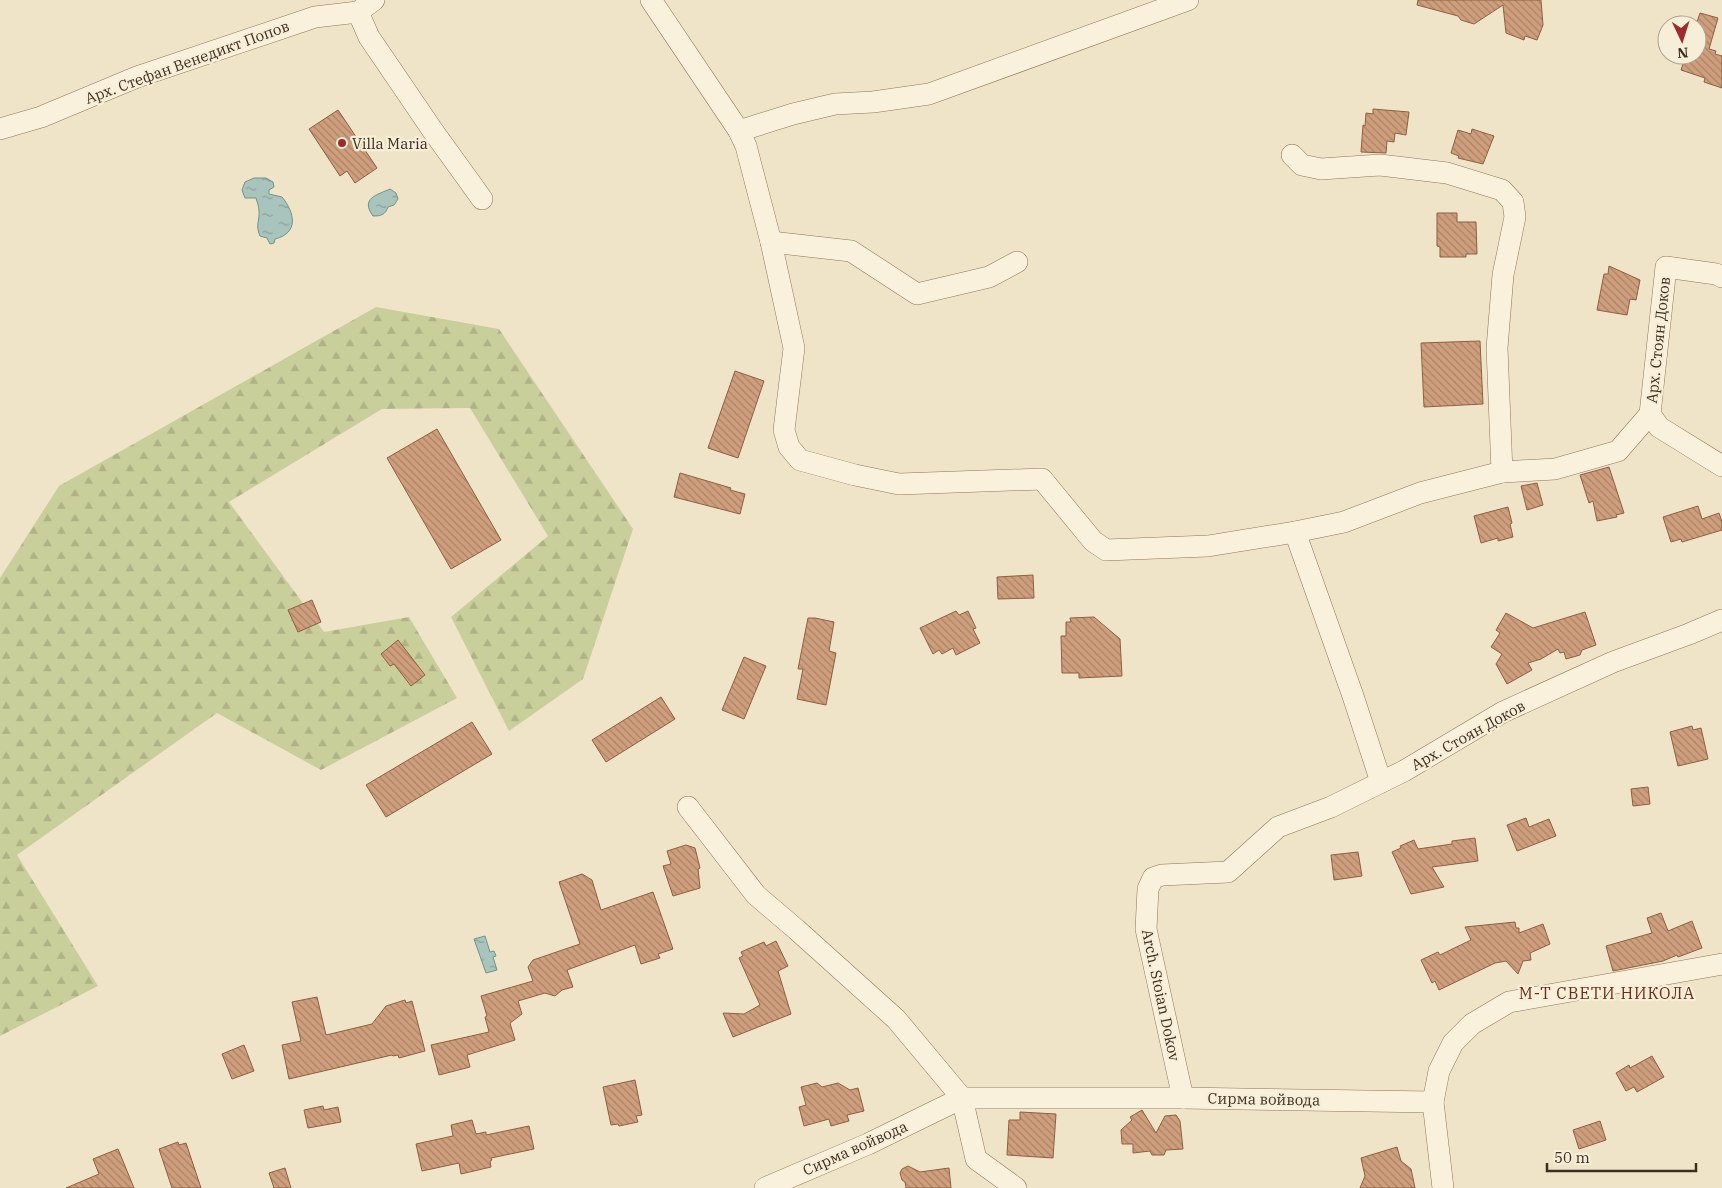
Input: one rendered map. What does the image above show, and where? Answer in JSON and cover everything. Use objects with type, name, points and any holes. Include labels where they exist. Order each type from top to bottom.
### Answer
[{"type":"street","points":[[651,0],[739,131],[746,146],[771,242],[794,348],[784,430],[789,446],[800,460],[854,475],[899,484],[1042,479],[1093,541],[1106,550],[1208,546],[1344,522],[1420,494],[1502,472],[1555,469],[1618,451],[1650,414]]},
{"type":"street","points":[[739,131],[793,114],[835,104],[873,102],[929,94],[1188,0]]},
{"type":"street","points":[[366,6],[369,37],[482,199]]},
{"type":"street","name":"Арх. Стефан Венедикт Попов","points":[[0,129],[41,116],[136,77],[315,17],[366,6]]},
{"type":"street","points":[[1292,155],[1302,166],[1321,169],[1380,165],[1447,173],[1502,190],[1513,202],[1515,217],[1503,275],[1497,348],[1502,472]]},
{"type":"street","points":[[771,242],[851,251],[917,294],[989,277],[1017,262]]},
{"type":"street","name":"Арх. Стоян Доков","points":[[1722,277],[1716,274],[1666,267],[1650,414],[1659,427],[1722,466]]},
{"type":"street","points":[[1295,532],[1382,782]]},
{"type":"street","name":"Арх. Стоян Доков","points":[[1228,872],[1278,827],[1332,806],[1404,771],[1503,712],[1613,662],[1722,620]]},
{"type":"street","points":[[688,807],[756,895],[896,1019],[962,1098],[976,1159],[1016,1188]]},
{"type":"street","name":"Arch. Stoian Dokov","points":[[1183,1098],[1146,929],[1148,889],[1153,878],[1162,875],[1228,872]]},
{"type":"street","points":[[1443,1188],[1433,1102],[1439,1071],[1453,1042],[1472,1024],[1509,1002],[1722,964]]},
{"type":"street","name":"Сирма войвода","points":[[766,1188],[868,1144],[962,1098],[1183,1098],[1433,1102]]},
{"type":"green space","points":[[376,307],[499,329],[633,529],[583,679],[509,731],[451,617],[548,536],[470,408],[382,409],[229,502],[324,632],[409,617],[457,698],[321,770],[217,713],[17,855],[98,986],[0,1036],[0,578],[59,486]]},
{"type":"water","points":[[254,178],[266,178],[273,182],[274,187],[269,190],[269,194],[282,197],[290,209],[292,216],[291,227],[283,236],[275,239],[274,243],[270,244],[267,238],[260,236],[258,229],[259,209],[256,198],[245,198],[242,190],[245,182]]},
{"type":"water","points":[[390,189],[396,193],[398,199],[394,205],[388,207],[386,212],[373,216],[369,210],[369,201],[375,195]]},
{"type":"water","points":[[485,936],[490,952],[494,951],[496,956],[493,957],[497,970],[486,973],[474,939]]},
{"type":"building","points":[[1418,0],[1541,0],[1543,25],[1537,40],[1525,36],[1524,40],[1506,33],[1503,5],[1474,24],[1461,20],[1458,16],[1417,5]]},
{"type":"building","points":[[1700,13],[1718,18],[1709,49],[1716,51],[1715,54],[1722,56],[1722,88],[1704,82],[1705,78],[1681,70],[1683,65],[1707,65],[1707,15],[1699,15]]},
{"type":"building","points":[[1373,109],[1409,112],[1406,135],[1395,133],[1394,142],[1387,141],[1386,153],[1361,152],[1366,113],[1373,114]]},
{"type":"building","points":[[338,110],[377,168],[355,183],[347,171],[340,176],[309,129]]},
{"type":"building","points":[[1472,129],[1494,136],[1483,164],[1458,158],[1459,156],[1451,153],[1458,130],[1471,134]]},
{"type":"building","points":[[1437,213],[1457,213],[1457,222],[1476,222],[1477,254],[1466,254],[1466,257],[1440,257],[1440,247],[1437,246]]},
{"type":"building","points":[[1609,266],[1640,280],[1636,300],[1630,299],[1627,315],[1597,310],[1604,274],[1608,274]]},
{"type":"building","points":[[1480,341],[1483,404],[1424,407],[1421,343]]},
{"type":"building","points":[[735,371],[764,381],[738,458],[708,448]]},
{"type":"building","points":[[437,429],[501,540],[451,569],[387,458]]},
{"type":"building","points":[[1609,467],[1624,513],[1616,515],[1617,517],[1597,521],[1593,501],[1589,503],[1580,475]]},
{"type":"building","points":[[680,473],[745,494],[740,514],[674,497]]},
{"type":"building","points":[[1537,483],[1543,505],[1527,510],[1521,486]]},
{"type":"building","points":[[1698,506],[1702,519],[1719,513],[1722,530],[1682,542],[1681,539],[1671,542],[1663,517]]},
{"type":"building","points":[[1508,507],[1513,537],[1498,541],[1498,538],[1481,543],[1474,516]]},
{"type":"building","points":[[1033,575],[1034,598],[998,599],[997,577]]},
{"type":"building","points":[[312,600],[321,622],[298,632],[288,610]]},
{"type":"building","points":[[956,611],[959,615],[968,611],[976,628],[973,629],[980,643],[956,655],[953,648],[942,654],[939,650],[933,654],[920,628]]},
{"type":"building","points":[[1585,612],[1596,645],[1582,650],[1580,655],[1566,659],[1564,652],[1560,653],[1558,649],[1541,659],[1528,663],[1532,670],[1507,684],[1496,664],[1502,654],[1491,647],[1500,633],[1496,630],[1506,613],[1533,628]]},
{"type":"building","points":[[1094,617],[1120,639],[1122,676],[1079,678],[1079,673],[1062,673],[1061,636],[1066,636],[1066,622],[1071,622],[1070,618]]},
{"type":"building","points":[[808,618],[834,622],[829,651],[836,653],[826,705],[797,699],[803,669],[798,669]]},
{"type":"building","points":[[398,640],[425,675],[411,686],[394,664],[390,666],[381,654]]},
{"type":"building","points":[[744,657],[766,666],[744,719],[722,710]]},
{"type":"building","points":[[661,697],[675,719],[606,762],[592,740]]},
{"type":"building","points":[[472,722],[492,754],[386,817],[366,785]]},
{"type":"building","points":[[1692,726],[1693,730],[1701,728],[1708,759],[1678,766],[1670,732]]},
{"type":"building","points":[[1648,787],[1650,804],[1633,806],[1631,789]]},
{"type":"building","points":[[1526,818],[1529,827],[1549,819],[1556,836],[1517,851],[1507,825]]},
{"type":"building","points":[[1475,838],[1478,861],[1432,867],[1444,887],[1411,894],[1392,852],[1414,840],[1418,849],[1452,844],[1452,841]]},
{"type":"building","points":[[686,845],[695,848],[700,868],[698,869],[700,888],[673,896],[663,866],[671,864],[667,851]]},
{"type":"building","points":[[1358,852],[1362,876],[1334,880],[1331,855]]},
{"type":"building","points":[[582,874],[592,880],[601,910],[653,892],[673,949],[658,954],[660,958],[641,964],[635,945],[567,970],[573,987],[562,990],[555,996],[545,993],[518,1001],[522,1014],[510,1023],[515,1040],[467,1055],[470,1067],[439,1075],[431,1045],[489,1032],[485,1017],[487,1016],[481,996],[533,981],[528,967],[533,960],[580,944],[559,882]]},
{"type":"building","points":[[1661,913],[1668,931],[1692,921],[1702,948],[1663,961],[1613,971],[1606,946],[1652,933],[1647,918]]},
{"type":"building","points":[[1515,922],[1516,928],[1519,928],[1519,933],[1543,924],[1550,944],[1530,953],[1531,960],[1523,961],[1518,974],[1506,961],[1495,963],[1439,990],[1435,981],[1432,983],[1421,960],[1438,952],[1440,955],[1471,940],[1465,927]]},
{"type":"building","points":[[776,941],[788,966],[778,971],[791,1014],[733,1037],[723,1013],[744,1014],[760,1005],[739,958],[743,956],[741,952],[764,942],[766,946]]},
{"type":"building","points":[[317,997],[326,1035],[372,1024],[386,1006],[405,1000],[406,1003],[412,1001],[425,1051],[399,1058],[398,1055],[392,1055],[289,1079],[282,1045],[301,1041],[292,1002]]},
{"type":"building","points":[[244,1045],[254,1071],[232,1079],[222,1054]]},
{"type":"building","points":[[1652,1056],[1664,1077],[1637,1092],[1634,1087],[1626,1091],[1616,1073],[1629,1065],[1630,1068]]},
{"type":"building","points":[[635,1080],[642,1115],[636,1116],[638,1122],[619,1126],[618,1124],[611,1125],[603,1087]]},
{"type":"building","points":[[817,1083],[822,1087],[838,1083],[850,1090],[858,1088],[864,1111],[847,1115],[849,1121],[831,1126],[829,1119],[804,1126],[799,1107],[806,1105],[801,1087]]},
{"type":"building","points":[[323,1106],[324,1110],[338,1107],[341,1122],[308,1128],[304,1110]]},
{"type":"building","points":[[1142,1110],[1156,1133],[1165,1116],[1176,1115],[1180,1121],[1183,1149],[1166,1150],[1164,1155],[1152,1155],[1150,1151],[1133,1153],[1133,1144],[1122,1144],[1121,1130],[1132,1120],[1130,1117]]},
{"type":"building","points":[[1020,1112],[1056,1114],[1053,1158],[1007,1155],[1009,1120],[1020,1120]]},
{"type":"building","points":[[472,1120],[476,1134],[486,1132],[486,1135],[529,1126],[534,1149],[491,1158],[491,1167],[461,1174],[459,1163],[422,1171],[416,1144],[453,1136],[451,1125]]},
{"type":"building","points":[[1600,1121],[1606,1140],[1579,1149],[1573,1130]]},
{"type":"building","points":[[178,1142],[179,1145],[186,1143],[201,1188],[172,1188],[159,1149]]},
{"type":"building","points":[[1397,1147],[1401,1161],[1411,1169],[1415,1188],[1360,1188],[1365,1176],[1361,1158]]},
{"type":"building","points":[[118,1149],[134,1188],[66,1188],[99,1174],[93,1159]]},
{"type":"building","points":[[908,1166],[920,1172],[949,1168],[951,1188],[906,1188],[900,1173],[902,1169]]},
{"type":"building","points":[[285,1168],[291,1188],[274,1188],[269,1173]]},
{"type":"place","name":"Villa Maria","points":[[342,143]]},
{"type":"district","name":"М-Т СВЕТИ НИКОЛА","points":[[1607,993]]}]
